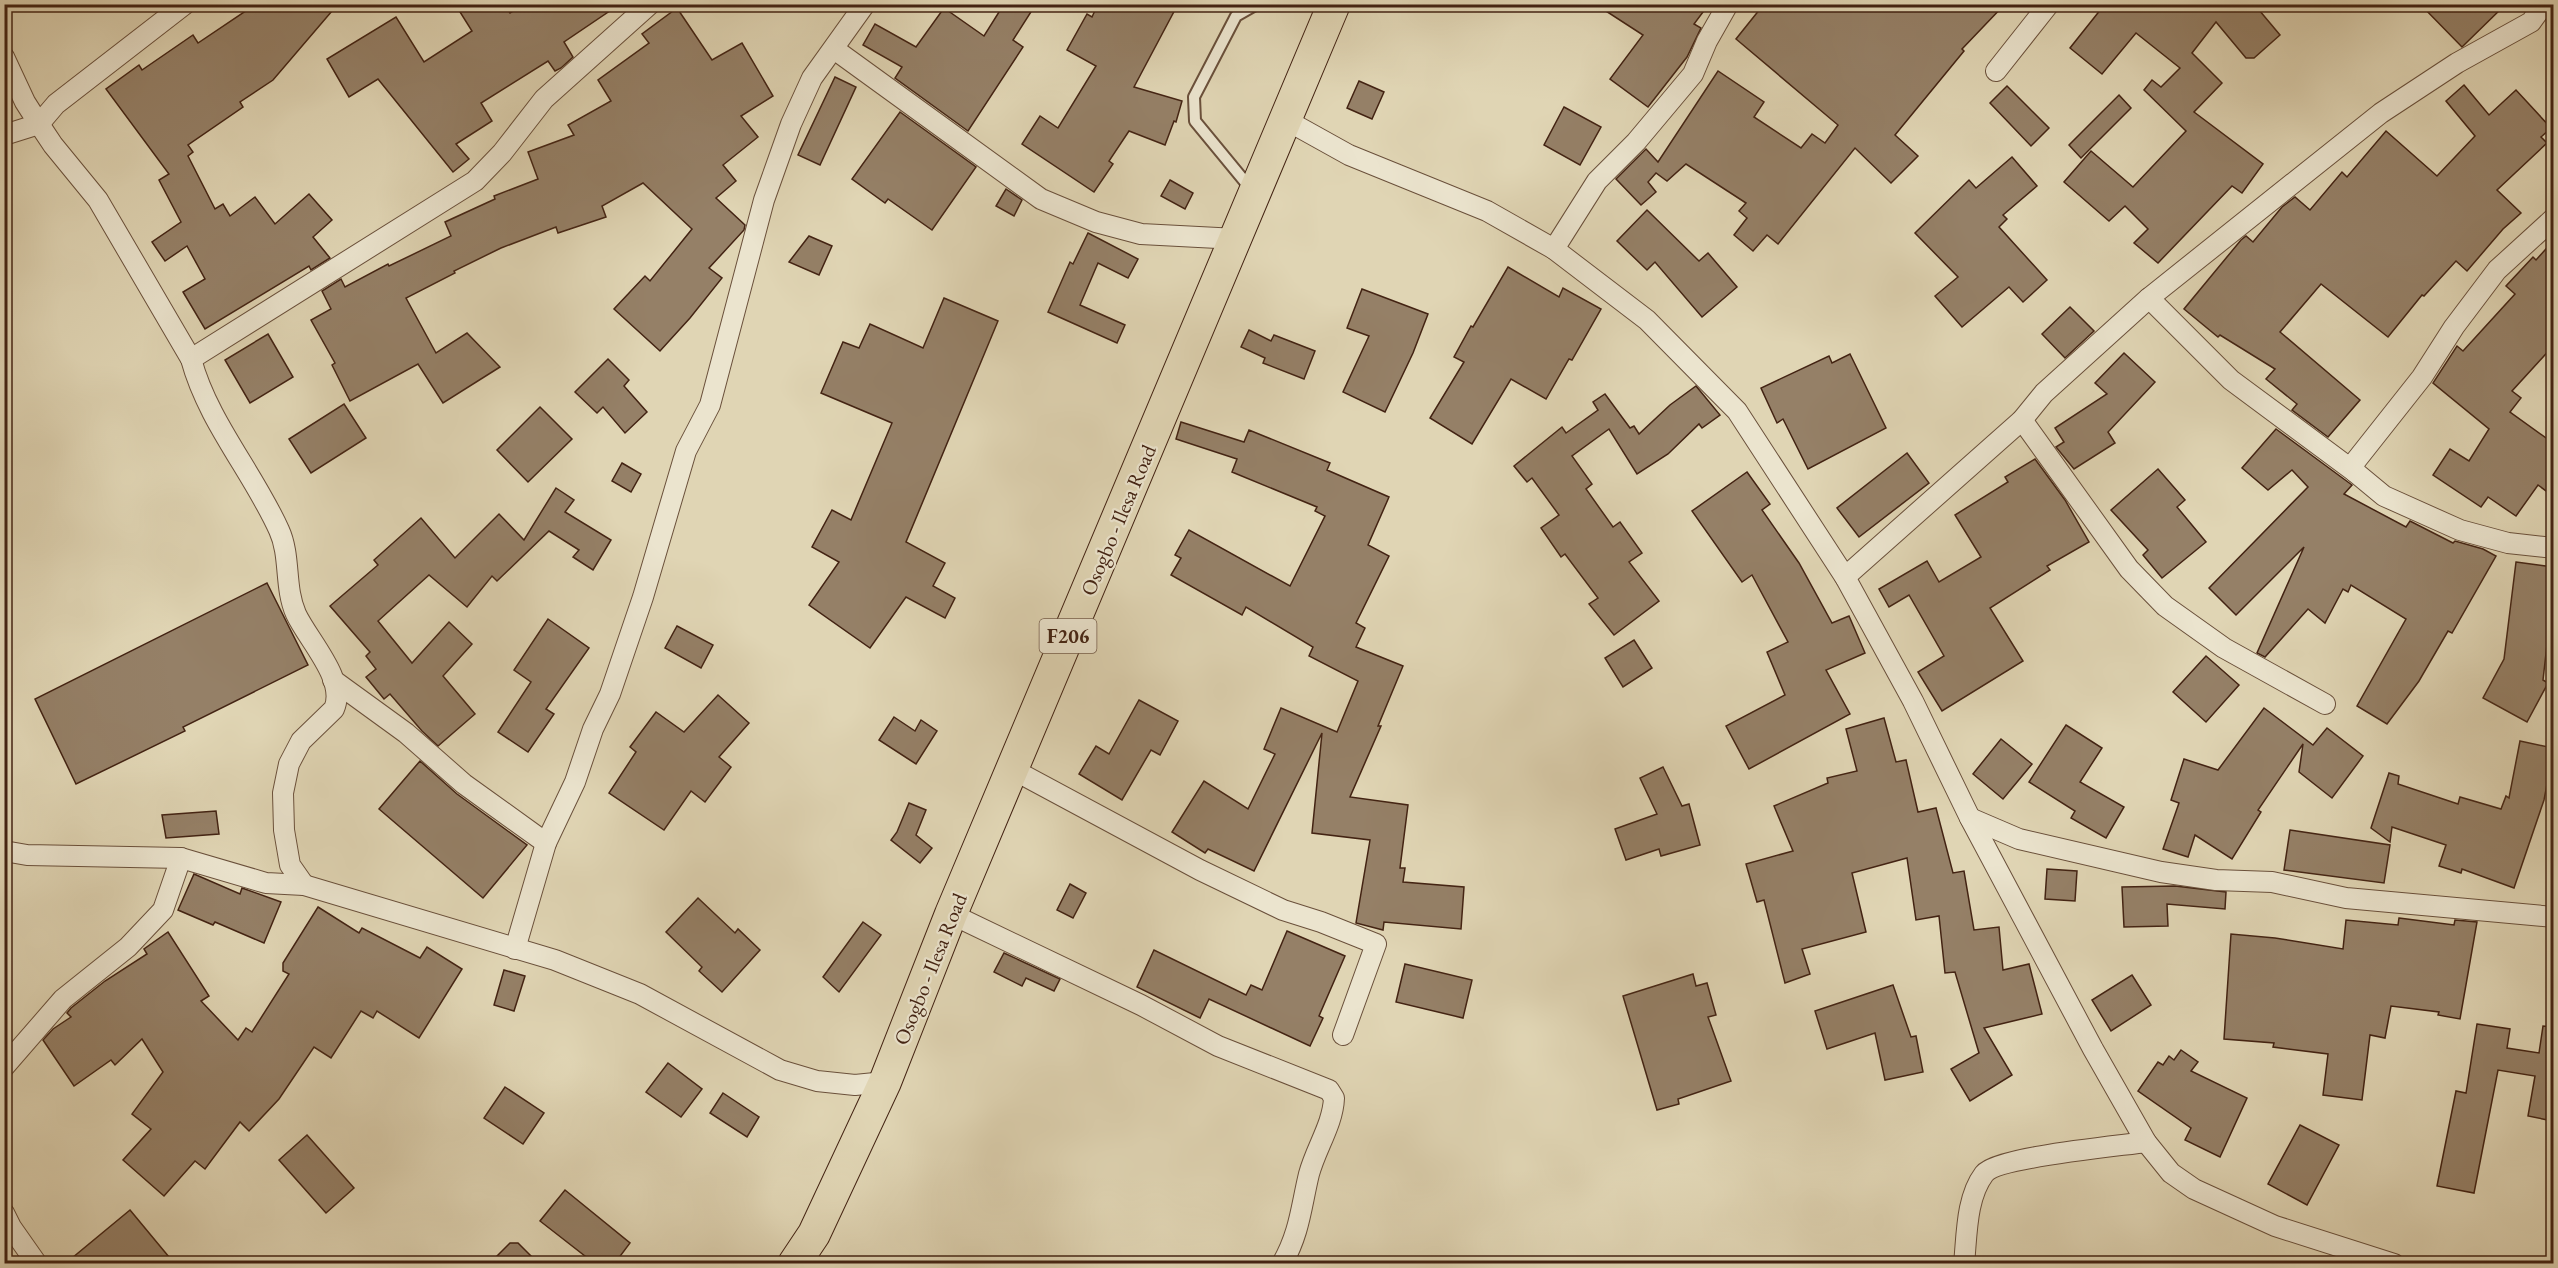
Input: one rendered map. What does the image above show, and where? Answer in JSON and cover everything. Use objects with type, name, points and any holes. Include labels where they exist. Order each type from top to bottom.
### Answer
[{"type":"main road","name":"Osogbo - Ilesa Road","points":[[794,1263],[814,1234],[885,1082],[951,914],[1256,195],[1334,4]]},
{"type":"street","points":[[4,135],[39,124],[56,104],[185,4]]},
{"type":"street","points":[[191,359],[475,181],[502,153],[544,99],[650,4]]},
{"type":"street","points":[[515,948],[546,843],[574,782],[593,729],[610,694],[643,597],[686,451],[710,405],[764,200],[791,124],[812,78],[865,4]]},
{"type":"street","points":[[1554,249],[1597,181],[1636,142],[1693,74],[1707,41],[1728,4]]},
{"type":"street","points":[[1996,70],[2049,4]]},
{"type":"street","points":[[1845,577],[2022,420],[2044,393],[2149,298],[2381,113],[2457,63],[2531,22],[2544,4]]},
{"type":"street","points":[[834,49],[1041,199],[1096,222],[1141,234],[1237,239]]},
{"type":"street","points":[[4,57],[20,92],[39,124],[53,145],[98,200],[191,359],[196,376],[236,456],[280,531],[286,560],[288,588],[295,612],[306,634],[321,653],[333,680],[337,702],[334,709],[301,741],[289,764],[283,793],[284,830],[290,865],[304,885]]},
{"type":"street","points":[[1286,120],[1349,155],[1487,211],[1554,249],[1647,320],[1737,411],[1845,577],[1913,701],[1970,818],[2093,1049],[2146,1142],[2171,1173],[2194,1189],[2274,1226],[2394,1263]]},
{"type":"street","points":[[2355,472],[2354,463],[2422,377],[2454,327],[2497,270],[2553,218]]},
{"type":"street","points":[[2149,298],[2231,380],[2384,496],[2460,530],[2508,543],[2553,548]]},
{"type":"street","points":[[2022,420],[2129,568],[2165,606],[2224,648],[2325,704]]},
{"type":"street","points":[[333,680],[406,733],[464,784],[546,843]]},
{"type":"street","points":[[1012,769],[1200,870],[1283,910],[1322,922],[1376,944],[1342,1035]]},
{"type":"street","points":[[1970,818],[2019,839],[2161,872],[2216,880],[2272,882],[2346,898],[2553,917]]},
{"type":"street","points":[[4,851],[27,855],[181,858],[266,883],[304,885],[555,960],[640,994],[780,1070],[817,1081],[855,1085],[885,1082]]},
{"type":"street","points":[[4,1067],[63,999],[128,947],[163,910],[181,858]]},
{"type":"street","points":[[951,914],[1141,1005],[1218,1047],[1329,1090],[1334,1098],[1331,1115],[1309,1174],[1302,1216],[1282,1263]]},
{"type":"street","points":[[1964,1263],[1973,1194],[1985,1172],[2011,1161],[2146,1142]]},
{"type":"street","points":[[4,1213],[11,1227],[37,1263]]},
{"type":"lane","points":[[1256,195],[1196,121],[1194,98],[1236,16],[1257,4]]},
{"type":"building","points":[[256,4],[338,4],[273,80],[240,102],[243,107],[188,145],[193,152],[188,156],[215,209],[223,204],[230,216],[255,197],[275,224],[309,194],[332,220],[313,237],[330,258],[311,270],[309,266],[205,329],[183,292],[205,279],[187,246],[165,261],[152,242],[181,222],[159,180],[169,174],[106,89],[139,65],[142,70],[193,35],[198,43]]},
{"type":"building","points":[[455,4],[504,4],[510,13],[524,4],[620,4],[564,42],[573,57],[561,68],[555,71],[548,61],[481,103],[492,121],[456,144],[469,159],[453,172],[378,79],[349,97],[327,59],[396,17],[424,62],[472,31]]},
{"type":"building","points":[[1004,4],[1036,4],[1013,40],[1023,47],[968,131],[895,78],[902,67],[863,45],[875,24],[916,47],[944,8],[984,36]]},
{"type":"building","points":[[1098,4],[1178,4],[1134,87],[1182,101],[1176,122],[1174,121],[1165,145],[1129,131],[1109,161],[1113,164],[1094,192],[1022,144],[1040,116],[1058,128],[1096,66],[1067,50],[1087,14],[1092,17]]},
{"type":"building","points":[[1595,4],[1709,4],[1694,24],[1701,28],[1687,57],[1648,107],[1610,79],[1643,35]]},
{"type":"building","points":[[1764,4],[2005,4],[1962,49],[1964,51],[1895,135],[1918,156],[1891,183],[1855,148],[1778,244],[1767,235],[1753,251],[1734,235],[1747,218],[1739,211],[1746,203],[1686,164],[1667,181],[1656,173],[1648,182],[1656,192],[1641,205],[1616,179],[1646,149],[1658,162],[1718,71],[1764,102],[1754,117],[1801,148],[1812,134],[1825,143],[1838,125],[1736,39]]},
{"type":"building","points":[[2105,4],[2254,4],[2280,35],[2254,58],[2246,58],[2216,22],[2192,53],[2222,83],[2194,112],[2263,164],[2242,193],[2232,186],[2158,263],[2134,243],[2148,229],[2125,206],[2109,221],[2064,182],[2091,151],[2133,187],[2186,131],[2144,90],[2152,80],[2161,87],[2180,68],[2136,33],[2102,74],[2070,48]]},
{"type":"building","points":[[2420,4],[2506,4],[2462,47]]},
{"type":"building","points":[[677,8],[712,60],[742,43],[773,96],[741,116],[758,137],[723,165],[736,181],[716,198],[745,225],[744,230],[709,268],[722,278],[690,318],[660,351],[614,309],[645,276],[650,281],[692,229],[643,183],[602,206],[606,217],[558,233],[556,227],[501,248],[406,298],[436,353],[467,333],[500,367],[443,403],[418,364],[350,401],[332,365],[335,363],[311,320],[331,309],[322,291],[341,279],[345,287],[388,264],[389,266],[451,236],[445,222],[495,199],[494,196],[538,179],[528,152],[574,135],[568,125],[611,101],[598,80],[649,43],[642,34]]},
{"type":"building","points":[[835,77],[856,87],[820,165],[798,155]]},
{"type":"building","points":[[1359,81],[1384,92],[1372,119],[1347,108]]},
{"type":"building","points":[[2464,85],[2489,115],[2516,90],[2551,128],[2541,137],[2547,143],[2497,190],[2521,213],[2503,229],[2467,271],[2456,261],[2424,296],[2422,295],[2388,337],[2321,284],[2280,332],[2360,400],[2328,437],[2292,410],[2297,404],[2266,379],[2275,369],[2220,335],[2218,337],[2184,309],[2241,240],[2246,236],[2253,242],[2282,207],[2295,197],[2310,210],[2342,172],[2347,177],[2386,131],[2437,176],[2475,136],[2446,101]]},
{"type":"building","points":[[2007,86],[2049,128],[2031,146],[1990,103]]},
{"type":"building","points":[[2119,95],[2131,108],[2081,158],[2069,145]]},
{"type":"building","points":[[1564,107],[1601,127],[1580,165],[1544,145]]},
{"type":"building","points":[[900,112],[976,167],[932,230],[888,199],[885,203],[852,179]]},
{"type":"building","points":[[2012,157],[2037,186],[2003,215],[2007,219],[1999,227],[2047,280],[2023,302],[2009,287],[1962,327],[1935,296],[1958,277],[1915,233],[1969,180],[1976,188]]},
{"type":"building","points":[[1170,180],[1193,193],[1185,209],[1161,196]]},
{"type":"building","points":[[1006,189],[1022,200],[1014,216],[996,206]]},
{"type":"building","points":[[1647,210],[1699,261],[1708,253],[1737,287],[1702,317],[1655,262],[1647,270],[1617,241]]},
{"type":"building","points":[[1088,233],[1138,259],[1128,278],[1098,263],[1080,305],[1125,325],[1117,343],[1048,312],[1070,262],[1073,264]]},
{"type":"building","points":[[809,236],[832,246],[819,275],[789,262]]},
{"type":"building","points":[[2553,241],[2553,346],[2512,391],[2521,398],[2510,412],[2553,443],[2553,496],[2538,485],[2516,516],[2488,497],[2481,507],[2433,475],[2450,449],[2469,461],[2489,429],[2433,383],[2457,346],[2463,351],[2515,294],[2506,286],[2533,257],[2536,260]]},
{"type":"building","points":[[1508,267],[1559,297],[1563,288],[1601,309],[1572,360],[1569,359],[1546,399],[1511,379],[1472,444],[1430,418],[1464,362],[1454,357]]},
{"type":"building","points":[[1362,289],[1428,314],[1413,353],[1385,412],[1343,392],[1369,336],[1347,328]]},
{"type":"building","points":[[944,298],[998,321],[906,542],[945,563],[933,586],[955,598],[945,618],[906,597],[870,648],[809,605],[839,562],[812,547],[832,510],[851,520],[892,423],[821,393],[843,342],[859,348],[870,324],[923,348]]},
{"type":"building","points":[[2070,307],[2094,331],[2065,358],[2042,334]]},
{"type":"building","points":[[1249,330],[1271,341],[1274,335],[1315,351],[1304,379],[1263,363],[1265,358],[1241,347]]},
{"type":"building","points":[[268,334],[293,377],[250,403],[225,360]]},
{"type":"building","points":[[2124,353],[2155,382],[2108,432],[2115,443],[2074,469],[2056,447],[2064,442],[2055,428],[2107,394],[2095,383]]},
{"type":"building","points":[[1850,354],[1886,428],[1808,469],[1783,419],[1777,423],[1761,388],[1829,356],[1832,363]]},
{"type":"building","points":[[608,359],[629,380],[624,386],[647,412],[625,433],[603,407],[597,413],[575,392]]},
{"type":"building","points":[[1696,386],[1720,415],[1702,428],[1699,424],[1668,454],[1637,474],[1609,429],[1572,456],[1592,484],[1586,489],[1613,527],[1620,522],[1642,553],[1629,562],[1659,601],[1614,635],[1589,604],[1598,598],[1565,554],[1561,557],[1541,528],[1559,515],[1532,478],[1527,482],[1514,466],[1562,427],[1566,433],[1598,410],[1593,402],[1605,394],[1630,428],[1634,426],[1639,434],[1670,405]]},
{"type":"building","points":[[344,404],[366,438],[311,473],[289,439]]},
{"type":"building","points":[[540,407],[572,439],[528,482],[497,450]]},
{"type":"building","points":[[1181,422],[1244,442],[1249,430],[1330,463],[1327,470],[1389,497],[1368,545],[1389,556],[1356,623],[1365,628],[1356,647],[1403,666],[1378,726],[1381,726],[1350,797],[1408,805],[1400,868],[1405,868],[1403,882],[1464,887],[1461,929],[1384,922],[1383,930],[1356,923],[1370,840],[1312,833],[1322,733],[1254,871],[1208,849],[1205,853],[1172,832],[1204,781],[1248,809],[1275,754],[1264,749],[1281,708],[1337,732],[1358,681],[1309,656],[1313,647],[1246,607],[1242,615],[1171,575],[1181,558],[1175,555],[1189,530],[1290,586],[1325,516],[1315,511],[1317,507],[1232,472],[1237,459],[1176,439]]},
{"type":"building","points":[[2276,429],[2352,485],[2344,494],[2406,527],[2410,521],[2453,543],[2455,541],[2483,549],[2496,556],[2452,633],[2448,631],[2419,681],[2387,724],[2357,706],[2406,619],[2351,585],[2348,592],[2343,589],[2325,623],[2308,609],[2265,657],[2257,653],[2304,547],[2236,615],[2209,588],[2308,487],[2292,470],[2268,490],[2242,468]]},
{"type":"building","points":[[1907,453],[1929,483],[1859,537],[1837,508]]},
{"type":"building","points":[[2035,459],[2065,500],[2089,542],[2047,566],[2050,570],[1990,608],[2023,661],[1942,711],[1918,672],[1944,656],[1909,595],[1889,607],[1879,589],[1927,561],[1939,582],[1981,557],[1955,515],[2008,482],[2005,477]]},
{"type":"building","points":[[622,463],[641,474],[631,492],[612,481]]},
{"type":"building","points":[[2158,469],[2185,500],[2177,507],[2206,542],[2162,578],[2143,555],[2148,550],[2111,510]]},
{"type":"building","points":[[1747,472],[1770,504],[1762,510],[1799,563],[1832,623],[1849,616],[1865,653],[1826,670],[1850,714],[1749,769],[1726,726],[1785,695],[1767,652],[1788,642],[1752,575],[1742,582],[1692,511]]},
{"type":"building","points":[[556,488],[574,500],[565,512],[611,540],[593,570],[573,557],[579,550],[549,531],[497,581],[492,576],[467,607],[429,575],[378,621],[412,663],[449,622],[472,644],[443,676],[475,714],[438,746],[390,694],[384,699],[366,677],[376,669],[366,656],[370,652],[330,606],[378,565],[374,560],[421,518],[455,558],[499,514],[524,540]]},
{"type":"building","points":[[2516,562],[2553,567],[2553,591],[2543,680],[2548,683],[2527,722],[2483,698],[2504,659]]},
{"type":"building","points":[[267,583],[308,665],[183,727],[185,731],[76,784],[35,699]]},
{"type":"building","points":[[548,619],[589,648],[546,709],[554,714],[528,752],[498,732],[531,682],[514,670]]},
{"type":"building","points":[[677,626],[713,645],[701,668],[665,648]]},
{"type":"building","points":[[1634,640],[1652,668],[1623,687],[1605,658]]},
{"type":"building","points":[[2206,656],[2239,685],[2206,722],[2173,692]]},
{"type":"building","points":[[718,695],[749,723],[719,757],[731,767],[705,802],[691,791],[664,830],[609,793],[636,752],[630,747],[656,712],[684,732]]},
{"type":"building","points":[[1139,700],[1178,721],[1160,755],[1151,750],[1122,800],[1079,774],[1096,746],[1109,754]]},
{"type":"building","points":[[2264,708],[2313,745],[2327,728],[2363,756],[2332,798],[2299,772],[2303,744],[2258,810],[2261,812],[2232,859],[2195,835],[2188,857],[2163,849],[2179,803],[2171,800],[2184,759],[2218,770]]},
{"type":"building","points":[[894,717],[915,731],[921,720],[937,731],[916,764],[879,740]]},
{"type":"building","points":[[1884,718],[1896,762],[1906,760],[1918,812],[1936,808],[1953,873],[1964,871],[1974,930],[1999,927],[2003,970],[2029,964],[2042,1014],[1984,1028],[2012,1075],[1970,1101],[1951,1069],[1979,1053],[1955,972],[1945,973],[1939,916],[1916,920],[1907,858],[1852,873],[1866,932],[1802,949],[1810,974],[1785,983],[1764,900],[1757,902],[1746,864],[1793,851],[1774,806],[1828,783],[1827,778],[1857,771],[1846,729]]},
{"type":"building","points":[[2066,725],[2102,748],[2080,782],[2124,807],[2106,838],[2071,818],[2075,811],[2029,782]]},
{"type":"building","points":[[2001,739],[2032,764],[2003,799],[1973,774]]},
{"type":"building","points":[[2520,741],[2553,748],[2553,753],[2544,800],[2514,888],[2462,869],[2461,873],[2439,866],[2446,845],[2392,827],[2390,842],[2371,828],[2389,773],[2399,776],[2398,784],[2458,804],[2460,797],[2501,809],[2506,796],[2509,798]]},
{"type":"building","points":[[420,761],[457,794],[527,845],[483,898],[379,809]]},
{"type":"building","points":[[1663,767],[1682,806],[1689,804],[1700,845],[1661,856],[1659,849],[1626,860],[1615,829],[1657,814],[1640,778]]},
{"type":"building","points":[[909,803],[926,810],[916,835],[932,848],[920,863],[891,840],[897,832]]},
{"type":"building","points":[[216,811],[219,834],[166,838],[162,815]]},
{"type":"building","points":[[2290,830],[2390,845],[2384,883],[2284,870]]},
{"type":"building","points":[[2047,869],[2077,871],[2075,901],[2045,899]]},
{"type":"building","points":[[194,874],[240,894],[242,888],[281,902],[264,943],[215,922],[213,925],[178,910]]},
{"type":"building","points":[[1070,884],[1086,893],[1073,918],[1057,910]]},
{"type":"building","points":[[2175,886],[2226,892],[2225,909],[2167,904],[2168,926],[2124,927],[2122,887]]},
{"type":"building","points":[[698,898],[735,933],[738,929],[760,950],[722,992],[699,971],[702,967],[666,932]]},
{"type":"building","points":[[318,907],[359,933],[362,928],[420,958],[427,947],[462,969],[419,1038],[377,1011],[373,1018],[361,1011],[331,1058],[314,1047],[279,1099],[249,1131],[240,1122],[205,1169],[195,1161],[164,1196],[123,1160],[151,1129],[132,1114],[163,1072],[142,1039],[115,1065],[111,1060],[74,1086],[43,1040],[53,1029],[71,1017],[67,1013],[71,1008],[105,981],[147,954],[144,949],[168,932],[209,996],[201,1001],[238,1040],[246,1028],[252,1032],[289,974],[283,971],[283,963]]},
{"type":"building","points":[[2399,918],[2454,925],[2455,920],[2477,922],[2460,1019],[2438,1015],[2439,1012],[2391,1006],[2385,1038],[2370,1035],[2362,1100],[2323,1095],[2328,1054],[2273,1047],[2274,1043],[2224,1039],[2231,934],[2275,938],[2343,949],[2346,920],[2398,925]]},
{"type":"building","points":[[863,922],[881,935],[839,992],[823,977]]},
{"type":"building","points":[[1287,931],[1345,956],[1319,1016],[1323,1018],[1310,1046],[1209,999],[1200,1018],[1137,987],[1154,950],[1246,995],[1251,985],[1262,990]]},
{"type":"building","points":[[1004,953],[1060,979],[1054,991],[1026,978],[1022,986],[994,972]]},
{"type":"building","points":[[1405,964],[1472,980],[1463,1018],[1396,1002]]},
{"type":"building","points":[[504,970],[525,976],[514,1011],[494,1005]]},
{"type":"building","points":[[1693,974],[1696,986],[1707,983],[1716,1015],[1708,1017],[1731,1081],[1678,1099],[1679,1104],[1657,1110],[1623,996]]},
{"type":"building","points":[[2132,975],[2151,1005],[2111,1031],[2092,1000]]},
{"type":"building","points":[[1893,985],[1911,1037],[1916,1036],[1923,1072],[1885,1080],[1875,1033],[1827,1049],[1815,1011]]},
{"type":"building","points":[[2477,1024],[2510,1029],[2507,1048],[2539,1053],[2543,1026],[2553,1027],[2553,1121],[2528,1116],[2535,1076],[2498,1070],[2474,1193],[2437,1186],[2456,1091],[2466,1093]]},
{"type":"building","points":[[2181,1050],[2198,1062],[2191,1071],[2247,1098],[2220,1157],[2185,1140],[2191,1128],[2138,1091],[2158,1062],[2163,1065],[2169,1056],[2174,1060]]},
{"type":"building","points":[[668,1063],[702,1089],[681,1117],[646,1092]]},
{"type":"building","points":[[505,1087],[544,1113],[523,1144],[484,1118]]},
{"type":"building","points":[[723,1093],[759,1117],[747,1137],[710,1113]]},
{"type":"building","points":[[2300,1125],[2339,1145],[2307,1205],[2268,1184]]},
{"type":"building","points":[[307,1135],[354,1188],[326,1213],[279,1160]]},
{"type":"building","points":[[565,1190],[630,1243],[615,1263],[594,1263],[540,1221]]},
{"type":"building","points":[[130,1210],[174,1263],[66,1263]]},
{"type":"building","points":[[510,1243],[518,1243],[538,1263],[490,1263]]}]
